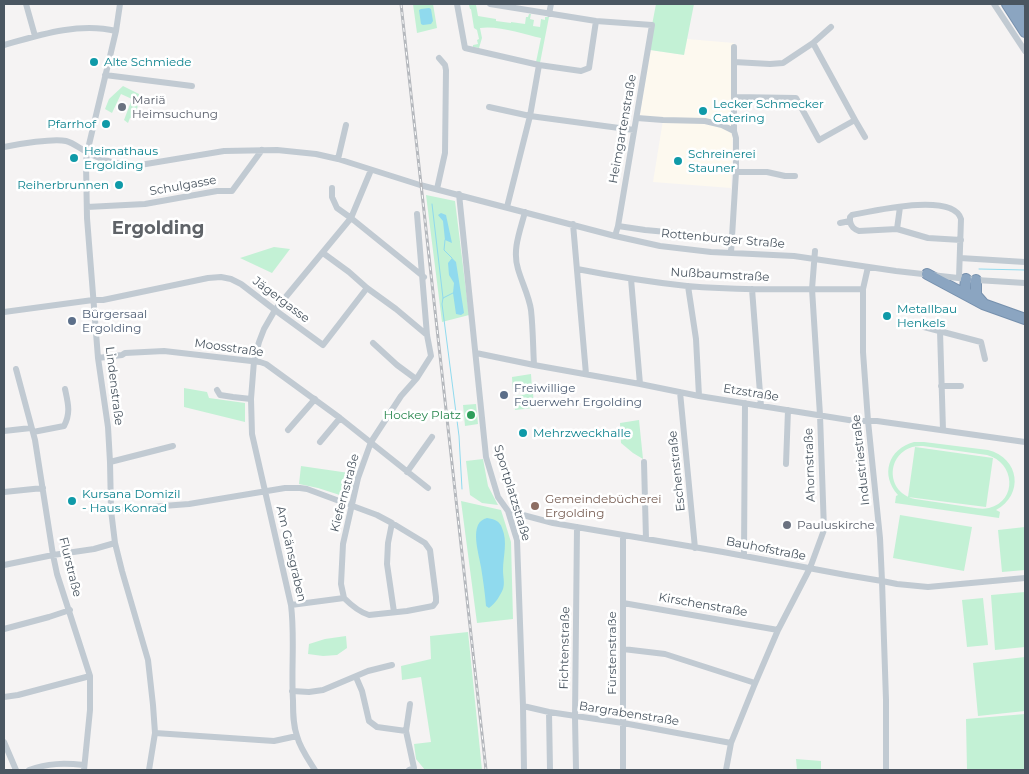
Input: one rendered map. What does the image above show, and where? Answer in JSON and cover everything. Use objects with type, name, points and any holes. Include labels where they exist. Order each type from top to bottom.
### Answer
[{"type":"highway","points":[[1007,4],[1025,32]]},
{"type":"highway","points":[[1016,4],[1025,18]]},
{"type":"highway","points":[[927,274],[983,304],[1025,319]]},
{"type":"highway","points":[[967,279],[965,289],[968,296]]},
{"type":"highway","points":[[967,279],[983,304]]},
{"type":"street","points":[[26,4],[35,36]]},
{"type":"street","name":"Lindenstraße","points":[[120,4],[116,30],[87,153],[87,207],[98,358],[108,427],[111,510],[115,543],[148,660],[154,705],[155,733],[149,770]]},
{"type":"street","points":[[457,4],[465,48],[539,65],[581,71],[589,68],[596,21],[490,4]]},
{"type":"street","points":[[549,14],[551,4]]},
{"type":"street","points":[[994,4],[1025,52]]},
{"type":"street","name":"Heimgartenstraße","points":[[596,21],[652,25],[615,236]]},
{"type":"street","points":[[4,44],[63,30],[91,27],[116,30]]},
{"type":"street","points":[[734,62],[783,63],[831,28]]},
{"type":"street","points":[[813,42],[865,137]]},
{"type":"street","points":[[731,253],[736,172],[734,47]]},
{"type":"street","points":[[438,189],[445,153],[446,70],[445,65],[439,58]]},
{"type":"street","points":[[507,207],[530,116],[539,65]]},
{"type":"street","points":[[105,74],[192,86]]},
{"type":"street","points":[[734,97],[796,98],[819,140],[854,120]]},
{"type":"street","points":[[489,107],[530,116],[634,130]]},
{"type":"street","points":[[637,118],[706,121],[734,131]]},
{"type":"street","points":[[338,159],[346,126]]},
{"type":"street","name":"Rottenburger Straße","points":[[4,147],[66,141],[106,161],[117,164],[140,165],[224,151],[262,150],[316,154],[615,236],[676,248],[786,255],[967,279],[1025,282]]},
{"type":"street","name":"Schulgasse","points":[[87,207],[145,204],[217,191],[232,191],[262,150]]},
{"type":"street","name":"Am Gänsgraben","points":[[314,770],[297,736],[293,714],[293,623],[291,605],[252,434],[251,399],[254,361],[264,329],[275,310],[351,218],[371,170]]},
{"type":"street","points":[[736,172],[767,172],[795,176]]},
{"type":"street","points":[[332,188],[332,197],[337,208],[424,277]]},
{"type":"street","name":"Sportplatzstraße","points":[[460,194],[486,457],[498,497],[508,511],[517,540],[524,770]]},
{"type":"street","points":[[961,240],[928,238],[897,229],[859,231],[851,225],[850,217],[852,215],[900,207],[938,205],[955,210],[959,214],[960,219],[961,240],[960,258],[967,279]]},
{"type":"street","points":[[897,229],[900,207]]},
{"type":"street","points":[[526,212],[516,246],[516,260],[531,309],[534,365]]},
{"type":"street","name":"Kiefernstraße","points":[[344,598],[341,584],[343,544],[358,478],[370,442],[431,356],[418,214]]},
{"type":"street","points":[[840,223],[850,221]]},
{"type":"street","points":[[573,224],[586,374]]},
{"type":"street","points":[[618,226],[732,238]]},
{"type":"street","name":"Ahornstraße","points":[[726,770],[731,743],[755,683],[778,630],[810,568],[824,530],[820,416],[812,289],[815,251]]},
{"type":"street","points":[[323,253],[428,335]]},
{"type":"street","points":[[960,258],[1025,262]]},
{"type":"street","name":"Industriestraße","points":[[868,267],[863,289],[863,352],[880,538],[886,700],[886,770]]},
{"type":"street","name":"Nußbaumstraße","points":[[577,269],[631,279],[688,286],[752,289],[863,289]]},
{"type":"street","name":"Jägergasse","points":[[4,312],[103,300],[221,277],[241,284],[323,345],[367,288]]},
{"type":"street","points":[[631,279],[640,384]]},
{"type":"street","points":[[688,286],[696,339],[700,396]]},
{"type":"street","points":[[752,289],[761,406]]},
{"type":"street","points":[[924,327],[981,342],[984,359]]},
{"type":"street","points":[[940,331],[943,430]]},
{"type":"street","points":[[373,343],[396,365],[416,379]]},
{"type":"street","name":"Moosstraße","points":[[98,358],[125,353],[164,352],[254,361],[266,364],[340,418],[428,488]]},
{"type":"street","name":"Etzstraße","points":[[476,353],[700,396],[820,416],[855,421],[877,421],[1025,442]]},
{"type":"street","name":"Flurstraße","points":[[16,369],[32,430],[53,555],[90,676],[90,710],[84,767]]},
{"type":"street","points":[[941,386],[961,386]]},
{"type":"street","points":[[4,431],[64,426],[68,419],[69,408],[65,389]]},
{"type":"street","points":[[217,390],[220,395],[251,399]]},
{"type":"street","name":"Eschenstraße","points":[[680,392],[696,548]]},
{"type":"street","points":[[288,430],[315,399]]},
{"type":"street","points":[[744,556],[745,403]]},
{"type":"street","points":[[786,464],[788,410]]},
{"type":"street","points":[[320,442],[340,418]]},
{"type":"street","points":[[407,472],[432,437]]},
{"type":"street","points":[[110,462],[173,446]]},
{"type":"street","points":[[644,462],[646,539]]},
{"type":"street","points":[[4,492],[43,488]]},
{"type":"street","points":[[111,510],[190,504],[265,491],[300,488],[317,492],[377,515],[429,547],[436,597],[436,602],[433,606],[407,611],[369,614],[355,608],[344,598],[291,605]]},
{"type":"street","name":"Bauhofstraße","points":[[508,511],[577,527],[898,584],[928,587],[1025,578]]},
{"type":"street","points":[[392,523],[387,558],[394,612]]},
{"type":"street","name":"Fichtenstraße","points":[[576,770],[577,527]]},
{"type":"street","name":"Fürstenstraße","points":[[623,535],[624,770]]},
{"type":"street","points":[[4,565],[94,549],[115,543]]},
{"type":"street","name":"Kirschenstraße","points":[[623,603],[778,630]]},
{"type":"street","points":[[4,629],[70,610]]},
{"type":"street","points":[[623,649],[665,654],[755,683]]},
{"type":"street","points":[[292,691],[309,692],[323,690],[368,671],[392,665]]},
{"type":"street","points":[[4,697],[90,676]]},
{"type":"street","points":[[356,676],[362,691],[369,721],[377,727],[406,731]]},
{"type":"street","points":[[410,704],[406,731],[411,769]]},
{"type":"street","name":"Bargrabenstraße","points":[[523,706],[575,717],[623,723],[731,743]]},
{"type":"street","points":[[549,712],[550,770]]},
{"type":"street","points":[[155,733],[274,741],[297,736]]},
{"type":"street","points":[[4,742],[16,770]]},
{"type":"street","points":[[29,770],[64,763],[84,767]]},
{"type":"shaded area","points":[[687,39],[734,43],[731,188],[653,182],[663,120],[640,115],[650,50],[684,55]]},
{"type":"green space","points":[[413,4],[433,4],[437,28],[417,33]]},
{"type":"green space","points":[[656,4],[694,4],[684,55],[650,50]]},
{"type":"green space","points":[[469,5],[476,5],[478,16],[496,19],[496,21],[525,24],[526,17],[531,14],[530,19],[534,20],[533,26],[540,27],[541,19],[545,20],[545,17],[549,17],[540,63],[536,62],[541,38],[519,32],[487,27],[480,28],[482,38],[479,48],[473,47],[473,45],[478,44],[477,40],[479,39],[477,30],[474,28]]},
{"type":"green space","points":[[123,86],[139,94],[134,119],[130,118],[128,123],[124,120],[132,99],[121,94],[112,113],[105,109],[109,99]]},
{"type":"green space","points":[[426,195],[455,201],[469,315],[442,322]]},
{"type":"green space","points":[[274,247],[290,249],[272,273],[240,258]]},
{"type":"green space","points":[[531,374],[532,389],[513,392],[512,377]]},
{"type":"green space","points":[[184,388],[207,392],[209,398],[245,403],[245,422],[184,407]]},
{"type":"green space","points":[[533,393],[534,408],[515,410],[514,396]]},
{"type":"green space","name":"Hockey Platz","points":[[476,404],[478,424],[465,426],[463,405]]},
{"type":"green space","points":[[639,420],[643,459],[621,443],[620,423]]},
{"type":"green space","points":[[914,442],[924,442],[988,450],[999,454],[1012,469],[1014,487],[1005,503],[996,510],[1000,512],[999,518],[895,503],[896,496],[898,495],[892,487],[888,471],[893,457],[905,445]],"holes":[[[923,446],[987,455],[1003,465],[1008,473],[1009,482],[1005,498],[989,508],[982,509],[915,499],[904,494],[897,487],[893,478],[896,460],[902,452],[911,447]]]},
{"type":"green space","points":[[915,447],[993,458],[986,507],[908,497]]},
{"type":"green space","points":[[483,459],[488,486],[498,505],[482,503],[470,495],[466,461]]},
{"type":"green space","points":[[301,466],[356,474],[349,498],[299,484]]},
{"type":"green space","points":[[461,501],[501,510],[511,542],[513,619],[477,623]]},
{"type":"green space","points":[[900,515],[972,527],[964,571],[893,558]]},
{"type":"green space","points":[[1025,527],[1025,570],[1002,572],[998,530]]},
{"type":"green space","points":[[1025,592],[1025,647],[995,650],[991,595]]},
{"type":"green space","points":[[983,598],[988,645],[967,647],[962,600]]},
{"type":"green space","points":[[468,632],[482,770],[425,770],[416,759],[414,744],[431,742],[421,677],[402,680],[401,666],[431,659],[430,636]]},
{"type":"green space","points":[[346,636],[347,648],[337,655],[308,654],[309,644],[325,639]]},
{"type":"green space","points":[[1025,657],[1025,711],[978,716],[973,663]]},
{"type":"green space","points":[[1025,714],[1025,770],[967,770],[966,719]]},
{"type":"green space","points":[[796,759],[821,761],[821,770],[797,770]]},
{"type":"water","points":[[431,9],[433,21],[431,24],[423,25],[421,24],[419,10]]},
{"type":"water","points":[[441,213],[446,215],[452,243],[445,240],[443,221],[438,215]]},
{"type":"water","points":[[452,258],[456,262],[464,313],[461,315],[456,314],[453,293],[454,283],[449,275],[448,263]]},
{"type":"water","points":[[487,518],[500,524],[504,533],[505,544],[504,587],[497,600],[489,608],[486,606],[476,535],[479,524]]},
{"type":"waterway","points":[[432,204],[443,298]]},
{"type":"waterway","points":[[445,240],[444,250],[452,258]]},
{"type":"waterway","points":[[979,269],[1025,270]]},
{"type":"waterway","points":[[453,293],[443,298],[442,304],[459,436],[462,489]]},
{"type":"railway","points":[[401,4],[486,770]]},
{"type":"place","name":"Alte Schmiede","points":[[94,62]]},
{"type":"place","name":"Mariä Heimsuchung","points":[[122,107]]},
{"type":"place","name":"Lecker Schmecker Catering","points":[[703,111]]},
{"type":"place","name":"Pfarrhof","points":[[106,124]]},
{"type":"place","name":"Heimathaus Ergolding","points":[[74,158]]},
{"type":"place","name":"Schreinerei Stauner","points":[[678,161]]},
{"type":"place","name":"Reiherbrunnen","points":[[119,185]]},
{"type":"place","name":"Metallbau Henkels","points":[[887,316]]},
{"type":"place","name":"Bürgersaal Ergolding","points":[[72,321]]},
{"type":"place","name":"Freiwillige Feuerwehr Ergolding","points":[[504,395]]},
{"type":"place","name":"Hockey Platz","points":[[471,415]]},
{"type":"place","name":"Mehrzweckhalle","points":[[523,433]]},
{"type":"place","name":"Kursana Domizil - Haus Konrad","points":[[72,501]]},
{"type":"place","name":"Gemeindebücherei Ergolding","points":[[535,506]]},
{"type":"place","name":"Pauluskirche","points":[[787,525]]},
{"type":"district","name":"Ergolding","points":[[158,229]]}]
